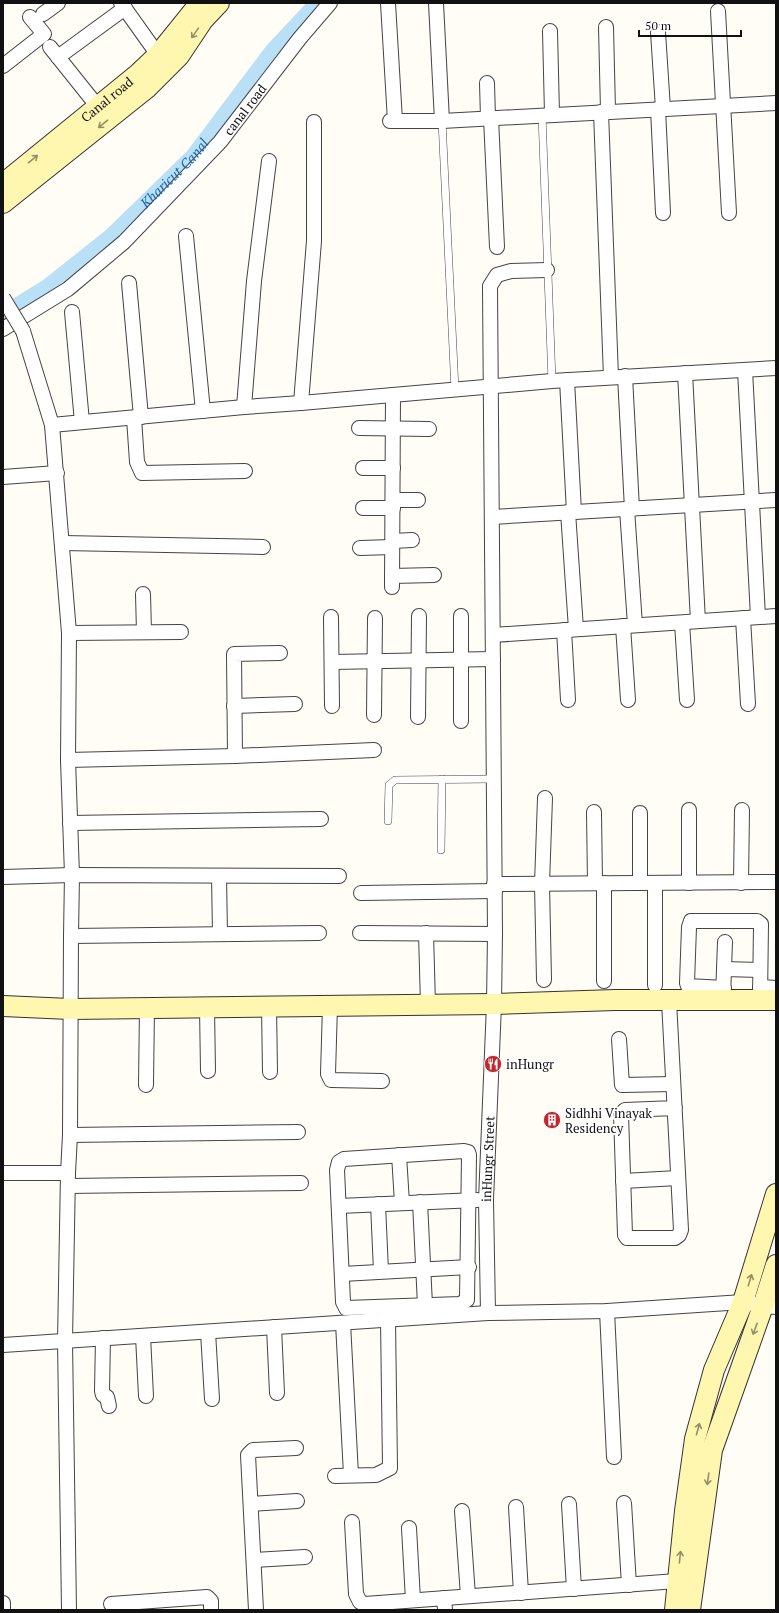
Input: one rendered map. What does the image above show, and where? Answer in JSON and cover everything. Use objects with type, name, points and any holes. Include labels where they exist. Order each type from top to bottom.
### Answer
[{"type":"street","points":[[3,66],[44,34],[36,15],[58,3]]},
{"type":"street","name":"Canal road","points":[[3,184],[98,107],[158,55],[200,3]]},
{"type":"street","points":[[3,203],[147,88],[179,56],[203,20],[219,3]]},
{"type":"street","name":"canal road","points":[[3,329],[68,289],[124,242],[220,142],[300,38],[330,3]]},
{"type":"street","points":[[388,3],[392,121],[442,121],[547,114],[723,107],[776,103]]},
{"type":"street","points":[[436,3],[442,121]]},
{"type":"street","points":[[98,107],[54,52],[123,6],[158,55]]},
{"type":"street","points":[[718,11],[729,213]]},
{"type":"street","points":[[606,27],[605,112],[611,377]]},
{"type":"street","points":[[547,114],[550,31]]},
{"type":"street","points":[[658,32],[663,213]]},
{"type":"street","points":[[487,83],[497,247]]},
{"type":"street","points":[[301,404],[314,241],[314,122]]},
{"type":"street","points":[[244,407],[254,281],[269,161]]},
{"type":"street","points":[[186,236],[203,411]]},
{"type":"street","name":"inHungr Street","points":[[488,1313],[486,1200],[494,1004],[495,934],[490,286],[497,275],[511,271],[547,270]]},
{"type":"street","points":[[128,283],[137,417],[138,462],[142,473],[245,471]]},
{"type":"street","points":[[3,298],[23,331],[52,425],[63,543],[69,633],[68,760],[72,875],[70,1135],[65,1341],[69,1610]]},
{"type":"street","points":[[72,312],[82,422]]},
{"type":"street","points":[[52,425],[244,407],[301,404],[567,380],[776,368]]},
{"type":"street","points":[[745,370],[758,617]]},
{"type":"street","points":[[685,373],[698,621]]},
{"type":"street","points":[[625,376],[630,509],[628,700]]},
{"type":"street","points":[[567,380],[571,512],[568,700]]},
{"type":"street","points":[[393,395],[392,581],[434,575]]},
{"type":"street","points":[[360,428],[429,429]]},
{"type":"street","points":[[363,468],[393,468]]},
{"type":"street","points":[[3,477],[57,473]]},
{"type":"street","points":[[363,508],[418,500]]},
{"type":"street","points":[[492,517],[776,500]]},
{"type":"street","points":[[360,548],[412,540]]},
{"type":"street","points":[[63,543],[263,547]]},
{"type":"street","points":[[143,594],[144,632]]},
{"type":"street","points":[[418,716],[419,616]]},
{"type":"street","points":[[461,616],[461,721]]},
{"type":"street","points":[[493,635],[776,616]]},
{"type":"street","points":[[331,617],[332,706]]},
{"type":"street","points":[[374,715],[375,618]]},
{"type":"street","points":[[743,618],[748,704]]},
{"type":"street","points":[[682,622],[687,700]]},
{"type":"street","points":[[69,633],[180,632]]},
{"type":"street","points":[[236,756],[234,654],[280,653]]},
{"type":"street","points":[[332,662],[493,659]]},
{"type":"street","points":[[234,706],[295,704]]},
{"type":"street","points":[[68,760],[236,756],[374,750]]},
{"type":"street","points":[[544,980],[542,884],[545,798]]},
{"type":"street","points":[[689,883],[690,810]]},
{"type":"street","points":[[741,883],[742,810]]},
{"type":"street","points":[[594,812],[604,981]]},
{"type":"street","points":[[640,813],[640,883]]},
{"type":"street","points":[[70,823],[321,819]]},
{"type":"street","points":[[3,877],[72,875],[339,876]]},
{"type":"street","points":[[219,876],[220,934]]},
{"type":"street","points":[[361,893],[494,888],[542,884],[776,882]]},
{"type":"street","points":[[654,883],[654,985]]},
{"type":"street","points":[[723,994],[688,986],[689,926],[691,921],[760,922],[762,926],[760,970],[765,996]]},
{"type":"street","points":[[71,936],[319,933]]},
{"type":"street","points":[[360,933],[495,934]]},
{"type":"street","points":[[426,933],[428,1005]]},
{"type":"street","points":[[723,994],[725,942]]},
{"type":"street","points":[[724,969],[760,970]]},
{"type":"street","points":[[3,1006],[70,1009],[494,1004],[615,1000],[669,1001],[723,994],[765,996],[776,988]]},
{"type":"street","points":[[669,1001],[674,1084],[681,1230],[679,1235],[675,1238],[627,1238],[625,1236],[621,1116],[623,1112],[675,1108]]},
{"type":"street","points":[[269,1006],[270,1072]]},
{"type":"street","points":[[330,1006],[328,1074],[331,1080],[382,1081]]},
{"type":"street","points":[[146,1085],[147,1007]]},
{"type":"street","points":[[207,1007],[208,1071]]},
{"type":"street","points":[[619,1038],[622,1085],[674,1084]]},
{"type":"street","points":[[70,1135],[298,1132]]},
{"type":"street","points":[[468,1152],[468,1300],[460,1304],[346,1308],[343,1302],[337,1170],[339,1162],[344,1159],[399,1155],[468,1152]]},
{"type":"street","points":[[399,1155],[402,1203]]},
{"type":"street","points":[[3,1173],[68,1180],[301,1183]]},
{"type":"street","points":[[623,1181],[678,1178]]},
{"type":"street","points":[[675,1610],[685,1511],[695,1439],[714,1370],[743,1302],[776,1194]]},
{"type":"street","points":[[339,1206],[486,1200]]},
{"type":"street","points":[[420,1202],[425,1305]]},
{"type":"street","points":[[378,1204],[381,1272]]},
{"type":"street","points":[[690,1610],[712,1450],[770,1307],[776,1265]]},
{"type":"street","points":[[342,1274],[468,1267]]},
{"type":"street","points":[[3,1345],[488,1313],[607,1312],[743,1302],[770,1307]]},
{"type":"street","points":[[607,1312],[614,1456]]},
{"type":"street","points":[[334,1476],[377,1475],[390,1468],[388,1320]]},
{"type":"street","points":[[343,1322],[351,1475]]},
{"type":"street","points":[[274,1328],[277,1393]]},
{"type":"street","points":[[208,1332],[212,1399]]},
{"type":"street","points":[[143,1336],[146,1396]]},
{"type":"street","points":[[103,1338],[102,1395],[107,1397],[109,1406]]},
{"type":"street","points":[[256,1610],[248,1460],[250,1452],[253,1450],[296,1448]]},
{"type":"street","points":[[251,1504],[297,1501]]},
{"type":"street","points":[[624,1503],[629,1585]]},
{"type":"street","points":[[569,1504],[574,1589]]},
{"type":"street","points":[[516,1507],[521,1593]]},
{"type":"street","points":[[462,1511],[468,1596]]},
{"type":"street","points":[[352,1522],[356,1594],[360,1602],[365,1604],[413,1600],[445,1604],[468,1596],[677,1581]]},
{"type":"street","points":[[409,1528],[413,1600]]},
{"type":"street","points":[[254,1560],[305,1557]]},
{"type":"street","points":[[111,1604],[146,1606],[207,1597],[211,1601],[212,1610]]},
{"type":"street","points":[[3,1603],[3,1610]]},
{"type":"lane","points":[[547,114],[547,270],[552,382]]},
{"type":"lane","points":[[442,121],[455,390]]},
{"type":"lane","points":[[388,821],[389,785],[395,780],[494,779]]},
{"type":"lane","points":[[441,850],[442,780]]},
{"type":"waterway","name":"Kharicut Canal","points":[[3,313],[47,286],[111,235],[193,155],[272,50],[316,3]]},
{"type":"place","name":"inHungr","points":[[493,1064]]},
{"type":"place","name":"Sidhhi Vinayak Residency","points":[[552,1120]]}]
